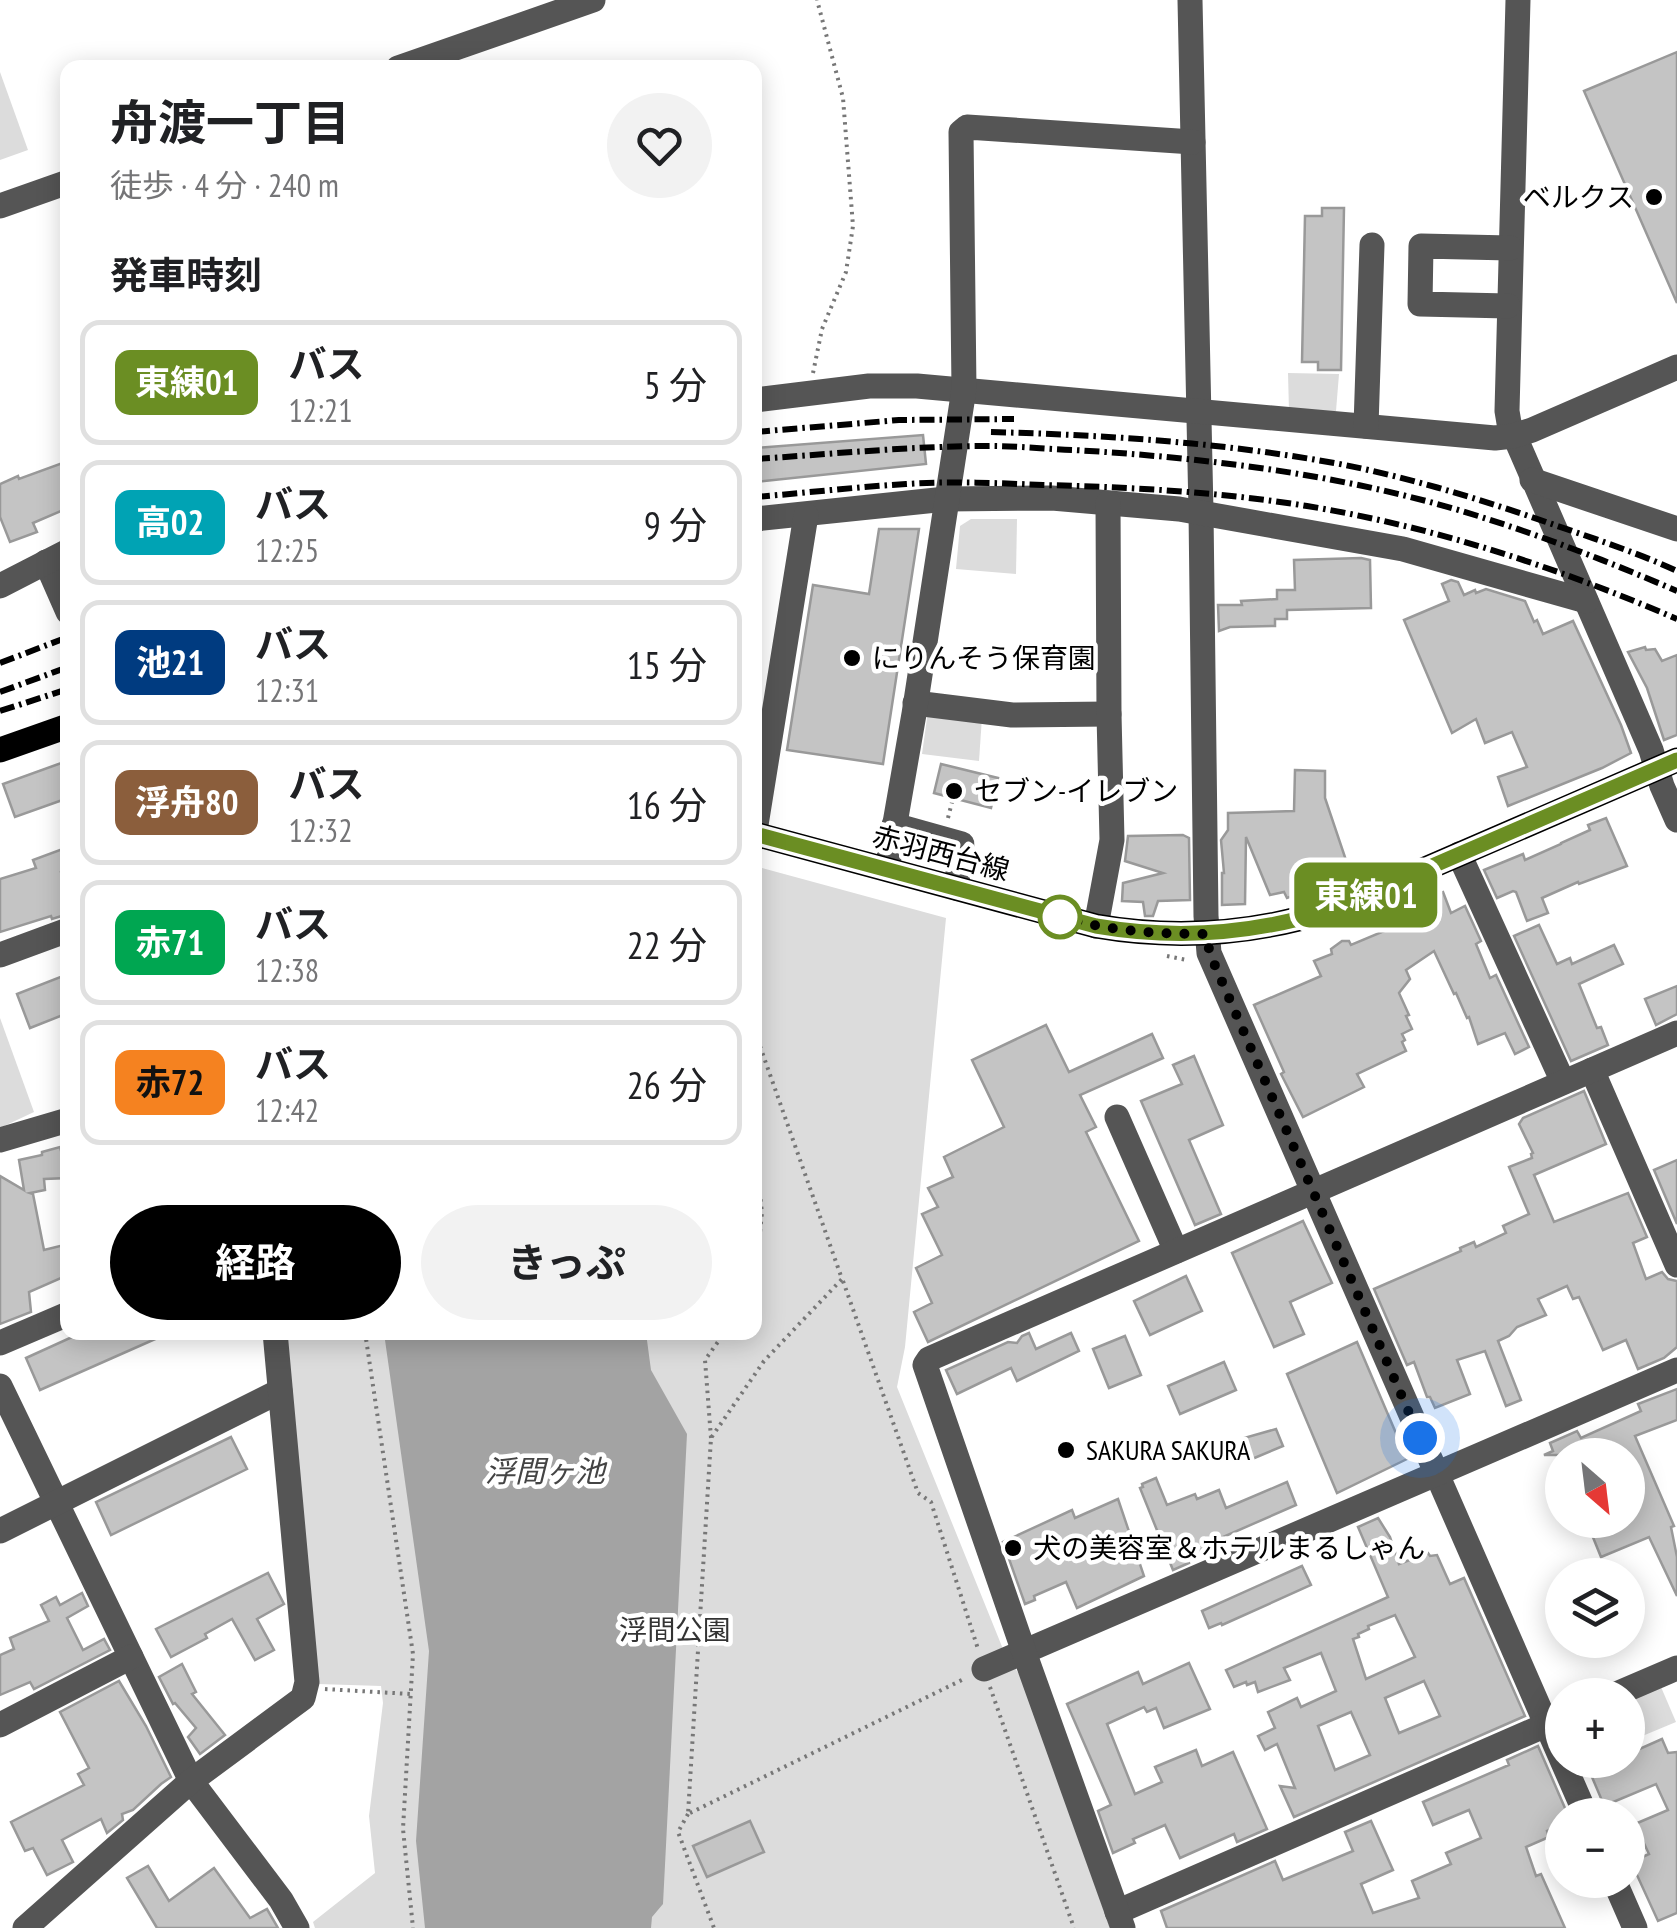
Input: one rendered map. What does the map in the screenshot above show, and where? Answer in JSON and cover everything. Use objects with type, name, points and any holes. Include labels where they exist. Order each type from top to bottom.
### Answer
[{"type":"main road","points":[[0,750],[60,729]]},
{"type":"main road","name":"赤羽西台線","points":[[762,834],[1096,926],[1150,934],[1206,934],[1300,920],[1365,896],[1667,765]]},
{"type":"street","points":[[421,60],[593,0]]},
{"type":"street","points":[[1190,0],[1206,934],[1210,954],[1436,1474],[1545,1702]]},
{"type":"street","points":[[1518,0],[1507,410],[1513,436],[1651,750],[1667,765],[1677,820]]},
{"type":"street","points":[[886,869],[964,389],[960,132],[967,126],[1194,142]]},
{"type":"street","points":[[0,206],[60,185]]},
{"type":"street","points":[[1366,426],[1372,245]]},
{"type":"street","points":[[1508,306],[1420,304],[1421,246],[1510,248]]},
{"type":"street","points":[[762,399],[869,386],[917,386],[1495,438],[1532,430],[1677,367]]},
{"type":"street","points":[[1532,480],[1677,529]]},
{"type":"street","points":[[762,518],[946,499],[1052,498],[1201,512],[1402,549],[1586,601]]},
{"type":"street","points":[[1096,926],[1112,840],[1108,503]]},
{"type":"street","points":[[762,788],[806,515]]},
{"type":"street","points":[[0,586],[57,557]]},
{"type":"street","points":[[915,702],[1012,715],[1108,714]]},
{"type":"street","points":[[894,825],[962,844],[956,888]]},
{"type":"street","points":[[1460,854],[1563,1082]]},
{"type":"street","points":[[0,955],[60,933]]},
{"type":"street","points":[[1545,1725],[1120,1920],[925,1364],[1677,1033]]},
{"type":"street","points":[[1592,1070],[1677,1265]]},
{"type":"street","points":[[1117,1117],[1176,1251]]},
{"type":"street","points":[[0,1140],[60,1122]]},
{"type":"street","points":[[0,1343],[60,1317]]},
{"type":"street","points":[[25,1928],[191,1780],[303,1698],[307,1682],[276,1340]]},
{"type":"street","points":[[984,1669],[1677,1370]]},
{"type":"street","points":[[0,1386],[191,1780],[297,1928]]},
{"type":"street","points":[[0,1532],[280,1392]]},
{"type":"street","points":[[0,1725],[131,1657]]},
{"type":"street","points":[[1645,1682],[1677,1668]]},
{"type":"street","points":[[1622,1898],[1635,1928]]},
{"type":"path","points":[[810,393],[822,329],[846,272],[853,226],[843,98],[816,0]]},
{"type":"path","points":[[762,1052],[918,1493],[931,1502],[1074,1928]]},
{"type":"path","points":[[711,1438],[764,1361],[842,1279]]},
{"type":"path","points":[[366,1340],[412,1654],[403,1828],[413,1928]]},
{"type":"path","points":[[714,1928],[678,1832],[688,1814],[711,1438],[705,1360],[719,1340]]},
{"type":"path","points":[[688,1814],[984,1669]]},
{"type":"path","points":[[305,1688],[410,1694]]},
{"type":"green space","points":[[0,72],[28,150],[0,160]]},
{"type":"green space","points":[[1288,373],[1339,374],[1336,411],[1289,411]]},
{"type":"green space","points":[[971,519],[1017,519],[1016,574],[956,569],[960,526]]},
{"type":"green space","points":[[928,711],[982,717],[979,761],[922,754]]},
{"type":"green space","name":"浮間公園","points":[[762,868],[946,918],[905,1347],[897,1387],[1003,1649],[1022,1679],[1110,1928],[315,1928],[313,1922],[375,1873],[369,1816],[383,1703],[381,1686],[318,1684],[288,1340],[762,1340]]},
{"type":"green space","points":[[0,1018],[34,1112],[0,1128]]},
{"type":"green space","points":[[1661,1687],[1676,1722],[1645,1735],[1645,1694]]},
{"type":"water","name":"浮間ヶ池","points":[[385,1340],[647,1340],[651,1370],[687,1434],[663,1904],[652,1917],[651,1928],[425,1928],[416,1841],[429,1651]]},
{"type":"building","name":"ベルクス","points":[[1677,52],[1677,303],[1584,91]]},
{"type":"building","points":[[1322,208],[1344,208],[1341,370],[1318,370],[1318,362],[1302,362],[1305,216],[1322,216]]},
{"type":"building","points":[[923,435],[926,464],[762,481],[762,447]]},
{"type":"building","points":[[60,464],[60,511],[33,523],[37,532],[10,542],[0,517],[0,484],[18,476],[19,479]]},
{"type":"building","points":[[879,529],[919,529],[883,764],[787,750],[813,585],[869,594]]},
{"type":"building","points":[[1294,560],[1370,560],[1371,608],[1287,610],[1287,619],[1275,619],[1275,626],[1230,627],[1219,631],[1218,605],[1277,599],[1277,590],[1295,590]]},
{"type":"building","points":[[1458,582],[1464,595],[1486,589],[1525,601],[1543,634],[1573,621],[1631,753],[1508,806],[1498,777],[1527,767],[1512,732],[1485,743],[1476,719],[1452,733],[1404,620],[1449,601],[1442,584]]},
{"type":"building","points":[[1645,647],[1655,649],[1662,661],[1677,655],[1677,735],[1664,740],[1647,688],[1628,652]]},
{"type":"building","points":[[60,763],[60,801],[15,817],[3,784]]},
{"type":"building","points":[[941,764],[998,778],[991,808],[934,793]]},
{"type":"building","points":[[1295,770],[1325,771],[1325,798],[1351,875],[1287,898],[1284,892],[1270,895],[1246,837],[1245,904],[1222,905],[1221,840],[1228,830],[1228,813],[1294,811]]},
{"type":"building","points":[[1606,818],[1627,866],[1542,898],[1548,913],[1527,921],[1516,892],[1497,898],[1484,870],[1523,854],[1525,860],[1590,830],[1588,825]]},
{"type":"building","points":[[1128,836],[1189,838],[1190,900],[1158,901],[1153,916],[1145,916],[1143,902],[1122,901],[1123,883],[1163,873],[1125,861]]},
{"type":"building","points":[[60,850],[60,916],[0,932],[0,879],[36,868],[33,860]]},
{"type":"building","points":[[1443,892],[1451,913],[1465,906],[1481,941],[1476,944],[1490,978],[1496,975],[1529,1047],[1515,1054],[1505,1033],[1478,1044],[1469,1017],[1434,951],[1406,970],[1410,979],[1399,993],[1412,1029],[1402,1034],[1406,1051],[1357,1074],[1364,1087],[1303,1117],[1254,1005],[1321,976],[1314,961],[1332,954],[1331,949],[1342,941],[1351,945],[1420,916],[1414,902]]},
{"type":"building","points":[[1539,925],[1557,964],[1570,958],[1572,964],[1614,945],[1623,964],[1579,984],[1608,1045],[1571,1061],[1514,936]]},
{"type":"building","points":[[60,977],[60,1016],[30,1028],[17,994]]},
{"type":"building","points":[[1677,986],[1677,1014],[1656,1025],[1645,999]]},
{"type":"building","points":[[1046,1025],[1069,1072],[1152,1034],[1163,1058],[1080,1095],[1096,1127],[1086,1132],[1139,1241],[928,1342],[914,1312],[932,1303],[916,1268],[942,1255],[922,1214],[938,1207],[928,1188],[953,1177],[944,1157],[1004,1127],[972,1060]]},
{"type":"building","points":[[1194,1056],[1223,1125],[1189,1140],[1221,1214],[1195,1225],[1141,1101],[1182,1084],[1173,1065]]},
{"type":"building","points":[[1584,1091],[1606,1144],[1534,1175],[1554,1222],[1628,1193],[1647,1237],[1633,1243],[1646,1279],[1662,1272],[1677,1281],[1677,1347],[1664,1358],[1638,1369],[1626,1340],[1603,1350],[1579,1297],[1573,1299],[1567,1286],[1538,1299],[1546,1315],[1517,1327],[1498,1341],[1521,1400],[1506,1406],[1485,1351],[1457,1360],[1470,1394],[1435,1408],[1414,1362],[1407,1365],[1374,1289],[1474,1242],[1476,1247],[1506,1233],[1503,1226],[1529,1214],[1509,1167],[1532,1158],[1519,1124],[1523,1118]]},
{"type":"building","points":[[60,1147],[60,1178],[44,1179],[45,1190],[30,1193],[44,1250],[60,1246],[60,1278],[29,1292],[31,1312],[0,1324],[0,1176],[24,1190],[19,1160]]},
{"type":"building","points":[[1677,1160],[1677,1224],[1654,1170]]},
{"type":"building","points":[[1303,1221],[1332,1283],[1290,1302],[1304,1334],[1274,1347],[1232,1253]]},
{"type":"building","points":[[1186,1276],[1202,1311],[1150,1335],[1134,1301]]},
{"type":"building","points":[[1029,1333],[1036,1349],[1071,1333],[1079,1351],[1017,1381],[1011,1368],[957,1394],[946,1370],[1008,1342],[1017,1343]]},
{"type":"building","points":[[1125,1336],[1141,1375],[1109,1388],[1093,1349]]},
{"type":"building","points":[[65,1340],[153,1340],[40,1390],[26,1358]]},
{"type":"building","points":[[1357,1342],[1407,1459],[1337,1493],[1287,1374]]},
{"type":"building","points":[[1224,1362],[1236,1390],[1180,1414],[1168,1386]]},
{"type":"building","points":[[1677,1389],[1677,1420],[1636,1438],[1581,1438],[1641,1411],[1638,1404]]},
{"type":"building","points":[[1276,1429],[1283,1446],[1252,1459],[1244,1438]]},
{"type":"building","points":[[1577,1431],[1581,1438],[1561,1438]]},
{"type":"building","points":[[231,1437],[247,1469],[111,1535],[96,1502]]},
{"type":"building","points":[[1645,1459],[1674,1526],[1671,1527],[1677,1557],[1677,1596],[1649,1537],[1601,1557],[1593,1538],[1645,1538]]},
{"type":"building","points":[[1156,1478],[1167,1505],[1219,1490],[1226,1508],[1287,1482],[1296,1505],[1214,1541],[1217,1548],[1188,1559],[1189,1563],[1173,1570],[1140,1488]]},
{"type":"building","points":[[1118,1499],[1144,1576],[1077,1608],[1066,1582],[1025,1604],[1003,1542],[1072,1510],[1075,1518]]},
{"type":"building","points":[[1378,1518],[1390,1537],[1399,1564],[1428,1553],[1437,1555],[1450,1584],[1464,1578],[1525,1716],[1294,1817],[1280,1786],[1295,1788],[1277,1744],[1265,1750],[1258,1736],[1275,1728],[1268,1712],[1297,1698],[1301,1707],[1336,1691],[1321,1653],[1284,1668],[1290,1680],[1258,1692],[1255,1682],[1234,1687],[1226,1670],[1388,1597],[1358,1527]],"holes":[[[1395,1615],[1415,1657],[1366,1679],[1353,1639],[1368,1626]],[[1424,1681],[1440,1716],[1399,1733],[1385,1698]],[[1351,1712],[1370,1755],[1335,1770],[1318,1726]]]},
{"type":"building","points":[[1302,1566],[1311,1585],[1209,1628],[1202,1611]]},
{"type":"building","points":[[268,1573],[284,1604],[257,1619],[274,1650],[255,1660],[232,1619],[171,1657],[156,1629]]},
{"type":"building","points":[[82,1593],[88,1606],[67,1618],[83,1650],[104,1639],[110,1650],[34,1689],[30,1682],[0,1695],[0,1655],[14,1649],[10,1638],[49,1621],[41,1605],[56,1597],[60,1605]]},
{"type":"building","points":[[1189,1663],[1210,1709],[1164,1728],[1156,1708],[1147,1712],[1144,1707],[1107,1724],[1135,1794],[1162,1782],[1155,1767],[1196,1750],[1202,1766],[1233,1752],[1267,1829],[1237,1842],[1234,1834],[1180,1858],[1165,1825],[1113,1853],[1098,1811],[1111,1805],[1067,1704],[1138,1672],[1143,1684]]},
{"type":"building","points":[[182,1664],[196,1692],[192,1694],[225,1735],[200,1754],[188,1737],[196,1728],[173,1704],[159,1677]]},
{"type":"building","points":[[119,1681],[171,1777],[133,1810],[122,1814],[123,1820],[107,1833],[101,1819],[62,1840],[73,1862],[47,1875],[33,1848],[25,1851],[11,1822],[84,1785],[78,1774],[89,1768],[60,1712]]},
{"type":"building","points":[[1662,1739],[1668,1753],[1677,1752],[1677,1913],[1658,1921],[1645,1893],[1645,1856],[1649,1854],[1645,1820],[1668,1810],[1656,1784],[1623,1798],[1601,1798],[1592,1778],[1645,1778],[1645,1746]]},
{"type":"building","points":[[1538,1746],[1545,1762],[1545,1778],[1552,1778],[1561,1798],[1545,1798],[1545,1839],[1526,1847],[1536,1876],[1541,1874],[1545,1883],[1545,1898],[1552,1898],[1565,1928],[1167,1928],[1161,1911],[1275,1861],[1283,1880],[1353,1851],[1345,1832],[1371,1821],[1393,1870],[1361,1884],[1373,1913],[1419,1898],[1412,1881],[1451,1864],[1446,1853],[1481,1838],[1469,1810],[1433,1825],[1423,1802],[1509,1765],[1507,1760]]},
{"type":"building","points":[[750,1821],[764,1852],[707,1877],[693,1846]]},
{"type":"building","points":[[148,1866],[169,1901],[214,1868],[250,1918],[267,1909],[278,1928],[157,1928],[127,1878]]},
{"type":"railway","points":[[762,431],[899,420],[1014,419]]},
{"type":"railway","points":[[991,432],[1169,441],[1345,465],[1499,506],[1677,571]]},
{"type":"railway","points":[[762,459],[1000,446],[1176,458],[1278,471],[1379,490],[1478,516],[1677,591]]},
{"type":"railway","points":[[762,496],[957,482],[1142,489],[1274,501],[1355,515],[1449,538],[1542,566],[1677,619]]},
{"type":"railway","points":[[0,663],[60,640]]},
{"type":"railway","points":[[0,692],[60,670]]},
{"type":"railway","points":[[0,711],[60,692]]},
{"type":"bus line","name":"東練01","points":[[762,836],[1096,926],[1150,934],[1206,934],[1267,927],[1333,909],[1677,760]]},
{"type":"place","name":"ベルクス","points":[[1654,197]]},
{"type":"place","name":"にりんそう保育園","points":[[852,658]]},
{"type":"place","name":"セブン-イレブン","points":[[954,791]]},
{"type":"place","name":"SAKURA SAKURA","points":[[1066,1450]]},
{"type":"place","name":"犬の美容室＆ホテルまるしゃん","points":[[1013,1548]]},
{"type":"route","points":[[1060,917],[1124,931],[1206,934],[1210,954],[1420,1438]]}]
